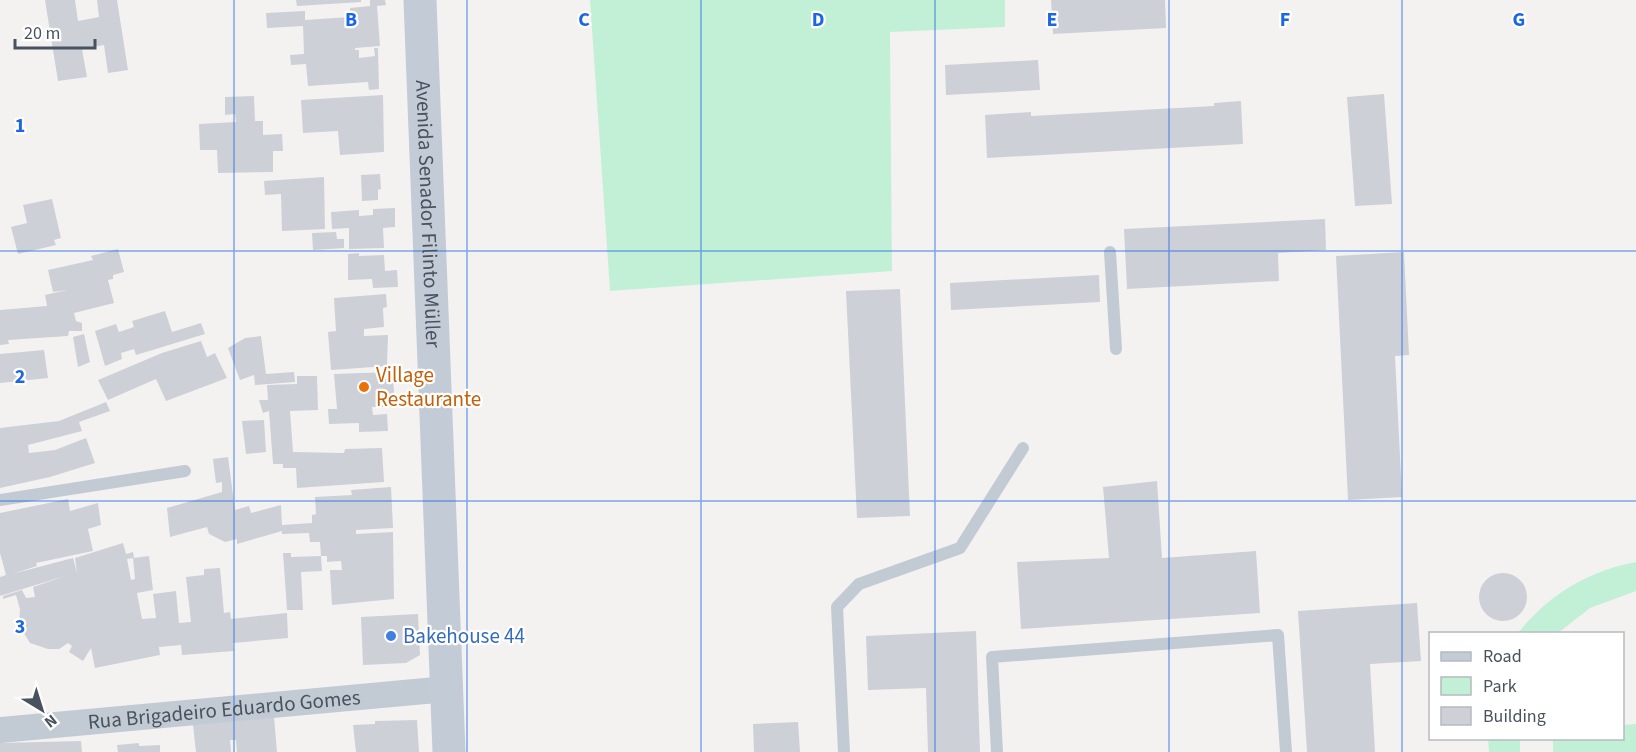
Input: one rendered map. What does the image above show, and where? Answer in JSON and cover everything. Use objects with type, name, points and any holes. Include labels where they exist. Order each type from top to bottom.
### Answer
[{"type":"street","name":"Avenida Senador Filinto Müller","points":[[420,0],[449,752]]},
{"type":"street","name":"Rua Brigadeiro Eduardo Gomes","points":[[0,730],[447,689]]},
{"type":"lane","points":[[1110,252],[1116,349]]},
{"type":"lane","points":[[844,752],[837,607],[859,584],[960,548],[1023,448]]},
{"type":"lane","points":[[0,500],[185,471]]},
{"type":"lane","points":[[997,752],[992,657],[1278,635],[1286,752]]},
{"type":"green space","points":[[590,0],[1005,0],[1005,27],[890,32],[892,271],[610,291]]},
{"type":"green space","points":[[1636,562],[1636,591],[1590,608],[1559,632],[1519,632],[1542,607],[1556,596],[1585,578]]},
{"type":"green space","points":[[1636,724],[1636,752],[1553,752],[1553,740],[1624,740],[1624,725]]},
{"type":"green space","points":[[1488,740],[1520,740],[1520,752],[1489,752]]},
{"type":"building","points":[[45,0],[75,0],[78,21],[99,17],[97,0],[117,0],[128,70],[108,73],[104,45],[82,49],[87,77],[58,81]]},
{"type":"building","points":[[296,0],[361,0],[361,2],[297,6]]},
{"type":"building","points":[[370,0],[385,0],[386,5],[377,6],[380,46],[355,48],[355,50],[359,50],[359,58],[375,56],[374,48],[378,48],[379,89],[369,90],[368,82],[308,86],[306,64],[291,65],[290,55],[304,54],[303,26],[267,28],[266,13],[305,11],[305,20],[350,17],[350,8],[370,6]]},
{"type":"building","points":[[1051,0],[1165,0],[1166,28],[1053,34]]},
{"type":"building","points":[[1038,60],[1040,90],[946,95],[945,65]]},
{"type":"building","points":[[1384,94],[1392,204],[1355,206],[1347,97]]},
{"type":"building","points":[[383,95],[384,152],[340,155],[338,131],[303,133],[301,100]]},
{"type":"building","points":[[254,96],[255,121],[263,121],[263,135],[282,134],[283,151],[273,151],[273,172],[218,173],[217,150],[200,150],[199,124],[236,122],[235,114],[225,115],[225,97]]},
{"type":"building","points":[[1241,101],[1243,144],[987,158],[985,115],[1031,112],[1031,116],[1214,106],[1214,103]]},
{"type":"building","points":[[380,174],[381,189],[378,190],[378,200],[362,201],[361,175]]},
{"type":"building","points":[[324,177],[325,229],[282,231],[281,194],[265,195],[264,181]]},
{"type":"building","points":[[52,199],[61,238],[54,240],[56,245],[18,254],[11,227],[27,223],[23,205]]},
{"type":"building","points":[[395,208],[395,227],[383,228],[384,248],[349,249],[349,228],[332,229],[331,212],[359,210],[359,216],[373,215],[373,209]]},
{"type":"building","points":[[1325,219],[1326,250],[1278,253],[1279,281],[1127,289],[1124,229]]},
{"type":"building","points":[[336,232],[337,239],[344,239],[344,248],[313,250],[312,233]]},
{"type":"building","points":[[118,249],[124,272],[113,275],[113,279],[108,280],[114,303],[74,313],[76,321],[82,323],[82,331],[69,331],[68,336],[8,340],[9,344],[0,345],[0,310],[47,306],[45,295],[67,290],[53,292],[48,270],[93,260],[91,256]]},
{"type":"building","points":[[1404,252],[1409,355],[1395,356],[1402,497],[1348,500],[1336,256]]},
{"type":"building","points":[[359,253],[359,256],[384,255],[385,271],[397,270],[398,287],[373,288],[372,279],[348,280],[348,254]]},
{"type":"building","points":[[1099,275],[1100,302],[951,310],[950,283]]},
{"type":"building","points":[[900,289],[910,516],[857,518],[846,291]]},
{"type":"building","points":[[386,294],[387,307],[383,308],[384,327],[364,329],[364,336],[388,335],[387,366],[331,370],[328,332],[336,331],[334,298]]},
{"type":"building","points":[[165,311],[172,332],[201,323],[205,334],[136,355],[134,349],[121,353],[122,359],[105,366],[95,331],[116,324],[119,332],[134,327],[132,321]]},
{"type":"building","points":[[84,334],[90,362],[78,367],[73,337]]},
{"type":"building","points":[[261,336],[266,374],[294,372],[295,382],[255,385],[254,375],[240,380],[228,348],[245,338]]},
{"type":"building","points":[[201,341],[207,357],[215,353],[227,378],[166,401],[156,379],[108,400],[98,380],[162,353]]},
{"type":"building","points":[[44,350],[48,378],[0,383],[0,354]]},
{"type":"building","name":"Village Restaurante","points":[[392,372],[395,400],[387,400],[387,407],[372,407],[373,415],[387,414],[388,431],[359,432],[359,423],[329,424],[328,409],[337,409],[334,374]]},
{"type":"building","points":[[297,376],[317,376],[318,410],[290,411],[293,452],[344,453],[345,449],[382,448],[384,482],[297,488],[296,468],[283,468],[283,464],[273,464],[269,411],[263,413],[259,400],[268,400],[267,385],[297,384]]},
{"type":"building","points":[[106,402],[110,411],[79,422],[82,431],[28,445],[29,453],[55,450],[86,438],[95,463],[50,477],[0,488],[0,428],[59,421]]},
{"type":"building","points":[[264,420],[266,452],[246,454],[242,421]]},
{"type":"building","points":[[228,457],[235,510],[249,506],[251,513],[281,505],[282,525],[312,523],[312,515],[316,514],[315,497],[352,495],[351,490],[391,487],[393,528],[356,530],[356,534],[393,532],[394,599],[332,605],[330,570],[342,570],[341,561],[327,562],[327,556],[321,556],[320,542],[310,542],[309,533],[282,534],[282,531],[237,544],[237,539],[225,542],[209,534],[207,527],[170,537],[167,508],[222,492],[222,482],[216,483],[213,459]]},
{"type":"building","points":[[1157,481],[1162,558],[1256,551],[1260,613],[1021,629],[1017,562],[1109,558],[1103,487]]},
{"type":"building","points":[[68,499],[70,511],[98,503],[101,525],[88,529],[93,551],[36,563],[37,566],[12,574],[73,558],[77,573],[75,558],[123,543],[126,554],[133,552],[134,558],[149,556],[153,590],[137,593],[142,619],[156,618],[153,594],[176,591],[179,623],[191,622],[186,577],[204,575],[204,569],[220,568],[224,613],[230,612],[231,619],[287,613],[288,638],[233,643],[234,651],[182,655],[181,645],[159,647],[160,655],[95,668],[91,648],[83,661],[69,652],[72,646],[68,643],[59,649],[48,649],[30,643],[19,625],[20,609],[16,595],[3,599],[3,596],[22,590],[26,598],[35,597],[33,587],[65,576],[0,596],[0,577],[6,575],[0,553],[0,513]],"holes":[[[133,558],[135,579],[131,580],[127,559]]]},
{"type":"building","points":[[283,553],[291,553],[291,557],[321,556],[322,571],[301,572],[303,610],[287,610]]},
{"type":"building","points":[[1503,573],[1520,580],[1527,597],[1520,614],[1503,621],[1486,614],[1479,597],[1486,580]]},
{"type":"building","points":[[1417,603],[1421,661],[1370,664],[1375,752],[1307,752],[1298,611]]},
{"type":"building","name":"Bakehouse 44","points":[[418,614],[420,655],[406,663],[363,665],[361,617]]},
{"type":"building","points":[[976,631],[980,752],[928,752],[926,688],[868,690],[866,636]]},
{"type":"building","points":[[274,717],[277,752],[237,752],[236,740],[230,740],[231,752],[196,752],[193,725]]},
{"type":"building","points":[[417,720],[419,752],[356,752],[353,725],[375,724],[375,721]]},
{"type":"building","points":[[798,722],[800,752],[754,752],[753,724]]},
{"type":"building","points":[[81,741],[82,752],[0,752],[0,743]]},
{"type":"building","points":[[139,743],[139,746],[160,745],[160,752],[118,752],[117,745]]},
{"type":"place","name":"Village Restaurante","points":[[364,387]]},
{"type":"place","name":"Bakehouse 44","points":[[391,636]]}]
